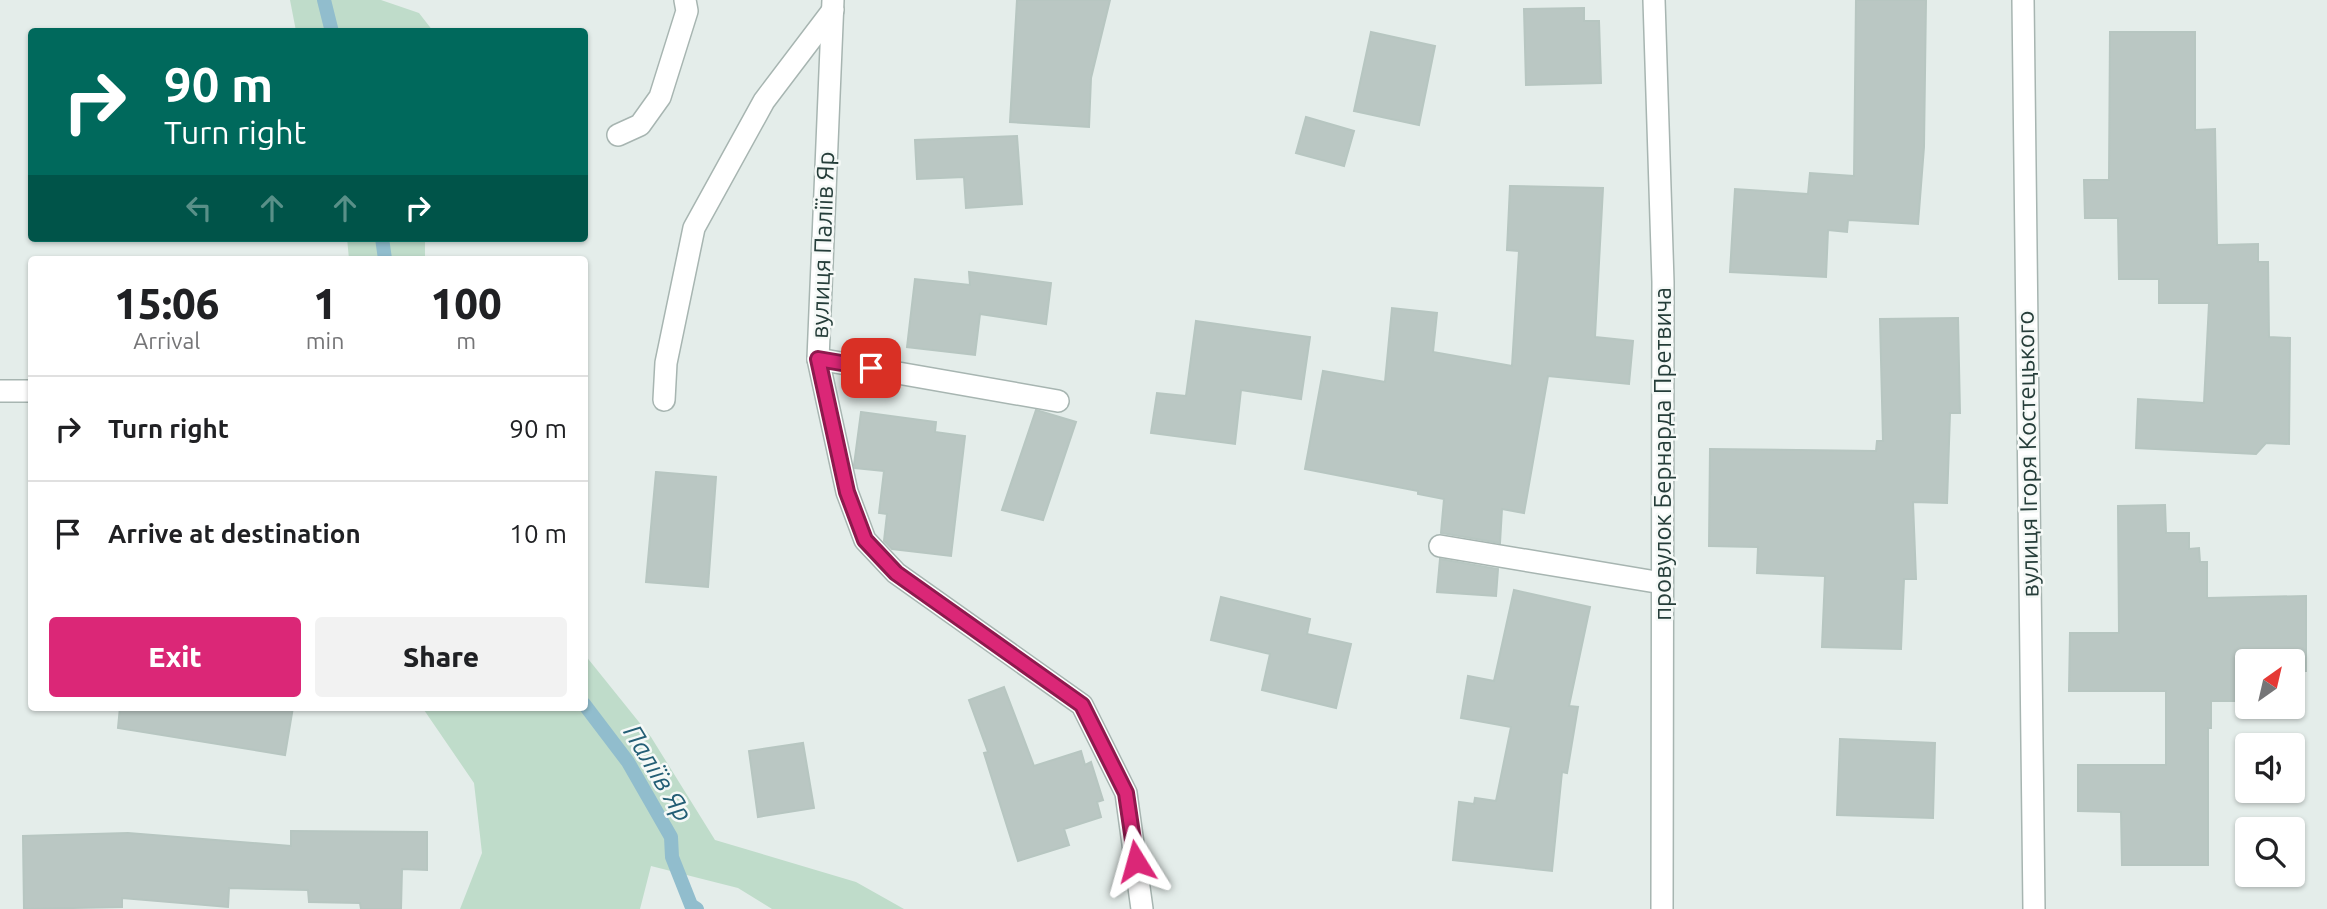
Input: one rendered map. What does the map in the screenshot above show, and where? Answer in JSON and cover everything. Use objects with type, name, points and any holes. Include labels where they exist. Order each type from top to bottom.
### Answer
[{"type":"street","points":[[618,135],[640,125],[660,97],[687,11],[685,0]]},
{"type":"street","name":"провулок Бернарда Претвича","points":[[1654,0],[1663,282],[1662,909]]},
{"type":"street","name":"вулиця Ігоря Костецького","points":[[2023,0],[2034,909]]},
{"type":"street","points":[[664,400],[666,363],[694,228],[764,101],[833,5]]},
{"type":"street","name":"вулиця Паліїв Яр","points":[[833,5],[818,359],[847,492],[865,540],[896,573],[1082,705],[1126,793],[1142,909]]},
{"type":"street","points":[[818,359],[1058,401]]},
{"type":"street","points":[[0,390],[28,391]]},
{"type":"street","points":[[1440,546],[1662,583]]},
{"type":"green space","points":[[290,0],[381,0],[419,13],[431,28],[295,28]]},
{"type":"green space","points":[[347,242],[425,242],[425,256],[349,256]]},
{"type":"green space","points":[[588,659],[651,737],[715,840],[856,882],[904,909],[772,909],[738,888],[651,866],[640,909],[460,909],[482,853],[474,783],[425,711],[588,711]]},
{"type":"building","points":[[1017,0],[1110,0],[1091,78],[1089,127],[1010,122]]},
{"type":"building","points":[[1856,0],[1926,0],[1924,147],[1918,224],[1848,220],[1847,232],[1828,230],[1826,277],[1730,272],[1735,189],[1808,194],[1810,173],[1854,176]]},
{"type":"building","points":[[1584,8],[1584,21],[1599,21],[1601,83],[1526,85],[1524,9]]},
{"type":"building","points":[[1371,32],[1435,46],[1419,125],[1354,111]]},
{"type":"building","points":[[2110,32],[2195,32],[2195,130],[2215,129],[2217,245],[2258,244],[2258,262],[2268,262],[2269,337],[2290,338],[2289,444],[2266,443],[2256,454],[2136,448],[2138,399],[2204,403],[2209,303],[2159,303],[2159,279],[2119,279],[2118,218],[2085,218],[2084,180],[2109,180]]},
{"type":"building","points":[[1306,117],[1354,131],[1344,166],[1296,153]]},
{"type":"building","points":[[1017,136],[1022,204],[966,208],[964,177],[917,179],[915,140]]},
{"type":"building","points":[[1510,186],[1603,188],[1595,337],[1633,341],[1629,384],[1548,376],[1524,513],[1502,509],[1500,543],[1441,533],[1444,499],[1418,494],[1418,491],[1305,469],[1323,371],[1385,382],[1392,308],[1437,313],[1433,352],[1512,366],[1519,251],[1507,250]]},
{"type":"building","points":[[969,272],[1051,283],[1046,324],[980,314],[975,355],[907,347],[915,279],[970,285]]},
{"type":"building","points":[[1958,318],[1960,413],[1950,413],[1947,503],[1913,502],[1916,579],[1904,579],[1901,649],[1822,647],[1825,576],[1757,573],[1758,547],[1709,546],[1710,449],[1876,451],[1877,441],[1883,441],[1880,319]]},
{"type":"building","points":[[1196,321],[1310,337],[1301,399],[1241,390],[1235,444],[1151,433],[1157,393],[1186,396]]},
{"type":"building","points":[[1036,410],[1076,422],[1043,520],[1002,510]]},
{"type":"building","points":[[861,412],[936,422],[935,432],[965,436],[951,556],[892,549],[884,541],[887,514],[879,513],[884,471],[855,468],[854,465]]},
{"type":"building","points":[[656,472],[716,477],[708,587],[646,582]]},
{"type":"building","points":[[2165,505],[2166,533],[2189,533],[2189,549],[2199,548],[2200,562],[2207,562],[2207,598],[2306,596],[2306,671],[2305,649],[2235,649],[2235,701],[2211,701],[2211,728],[2208,728],[2208,865],[2122,865],[2121,812],[2078,811],[2078,765],[2166,765],[2166,691],[2069,691],[2070,633],[2119,633],[2118,506]]},
{"type":"building","points":[[1440,559],[1498,569],[1496,596],[1437,592]]},
{"type":"building","points":[[1514,590],[1590,607],[1569,706],[1578,707],[1567,773],[1562,772],[1552,871],[1453,860],[1459,802],[1474,804],[1475,798],[1496,801],[1511,727],[1461,718],[1468,676],[1494,681]]},
{"type":"building","points":[[1221,597],[1310,619],[1307,634],[1351,644],[1336,708],[1262,690],[1270,654],[1211,640]]},
{"type":"building","points":[[1004,687],[1034,766],[1081,751],[1085,765],[1091,762],[1103,800],[1097,802],[1101,817],[1064,829],[1069,845],[1018,861],[984,753],[988,752],[969,700]]},
{"type":"building","points":[[120,711],[292,711],[285,755],[118,728]]},
{"type":"building","points":[[1840,739],[1935,743],[1933,818],[1837,815]]},
{"type":"building","points":[[803,743],[814,808],[758,817],[749,751]]},
{"type":"building","points":[[291,831],[427,832],[427,870],[402,869],[401,909],[361,909],[360,903],[309,902],[308,890],[229,888],[228,907],[122,898],[122,907],[24,909],[23,836],[128,833],[291,846]]},
{"type":"waterway","name":"Паліїв Яр","points":[[324,0],[331,28]]},
{"type":"waterway","name":"Паліїв Яр","points":[[383,242],[385,256]]},
{"type":"waterway","name":"Паліїв Яр","points":[[588,709],[628,762],[671,837],[672,857],[691,905],[697,909]]},
{"type":"route","points":[[871,368],[818,359],[847,492],[865,540],[896,573],[1082,705],[1126,793],[1136,861]]}]
